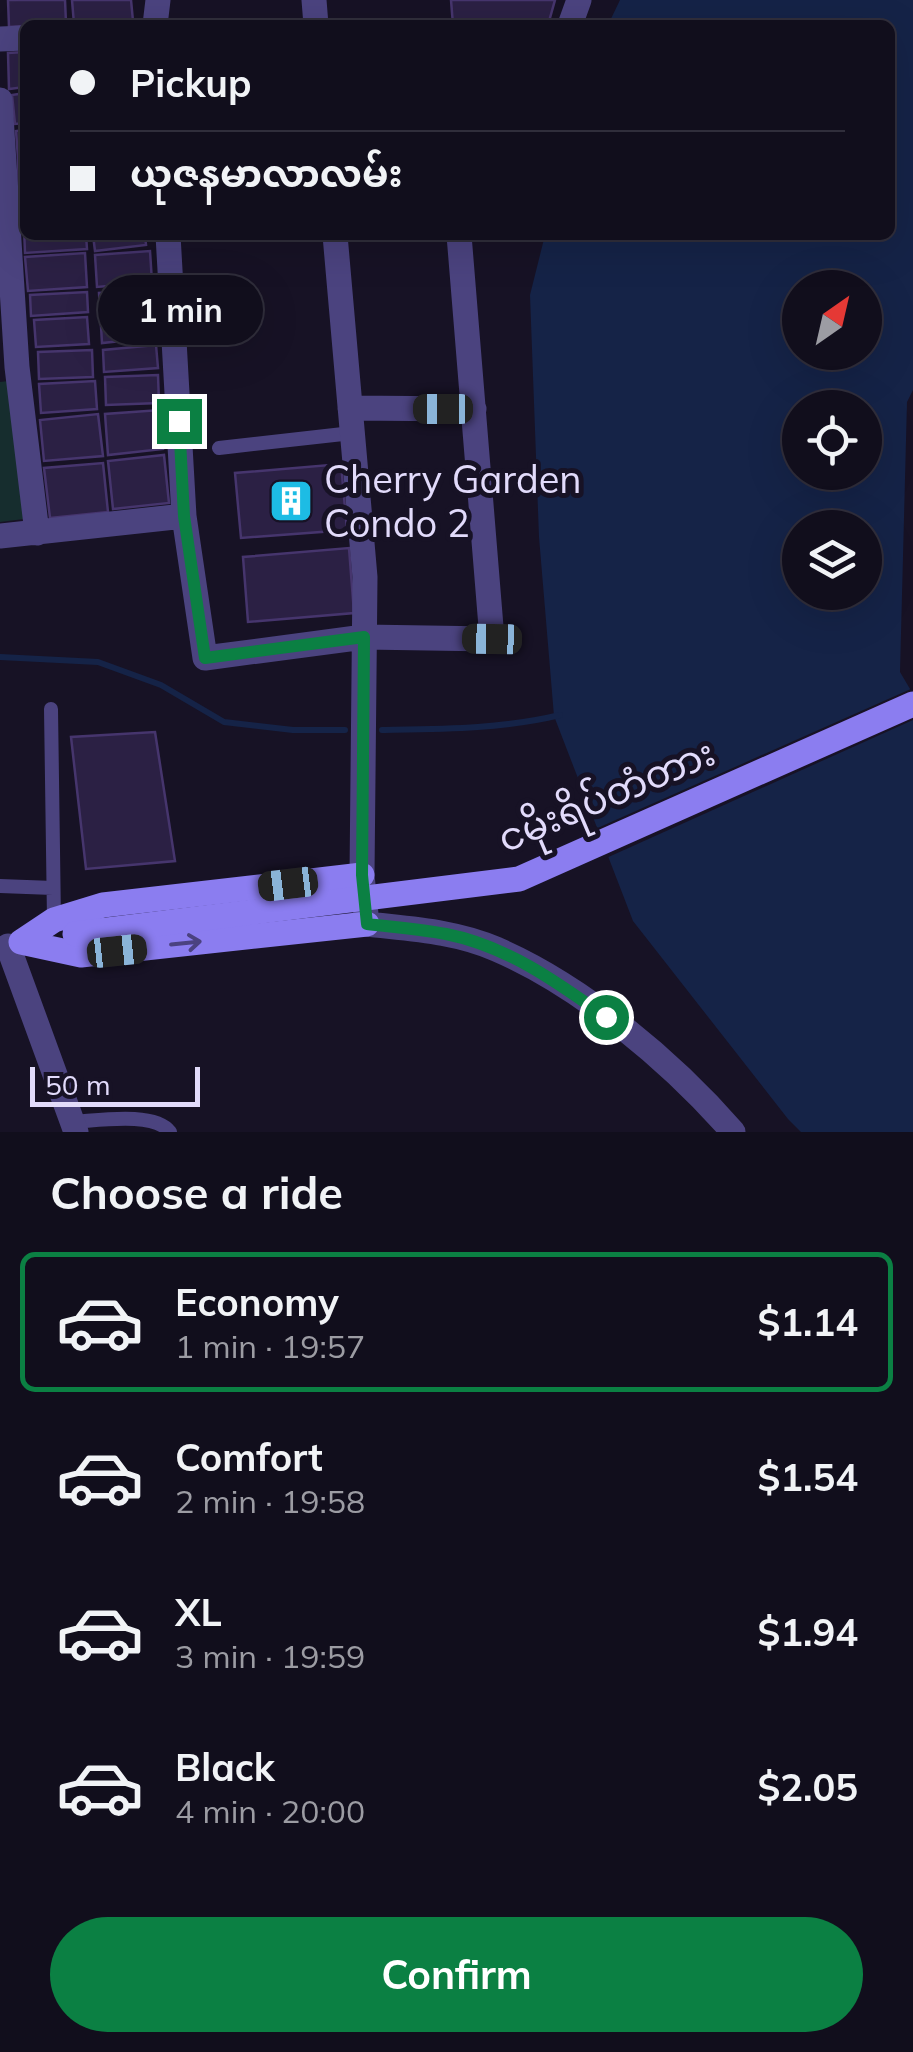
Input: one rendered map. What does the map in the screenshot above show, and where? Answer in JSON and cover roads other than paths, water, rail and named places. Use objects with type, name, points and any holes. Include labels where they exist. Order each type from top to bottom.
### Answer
[{"type":"main road","name":"ငမိုးရိပ်တံတား","points":[[64,927],[518,879],[913,704]]},
{"type":"main road","points":[[9,946],[64,927],[103,905],[362,875]]},
{"type":"main road","points":[[9,946],[81,955],[367,924]]},
{"type":"street","points":[[0,100],[8,367],[37,532]]},
{"type":"street","points":[[168,240],[184,516],[205,658],[364,637],[492,639],[459,240]]},
{"type":"street","points":[[335,240],[365,577],[362,875],[367,924],[447,934],[494,948],[544,974],[606,1017],[699,1093],[734,1132]]},
{"type":"street","points":[[351,421],[474,409]]},
{"type":"street","points":[[0,536],[184,516]]},
{"type":"street","points":[[9,946],[66,1129]]},
{"type":"lane","points":[[220,448],[351,421]]},
{"type":"lane","points":[[51,709],[53,888],[64,927]]},
{"type":"lane","points":[[0,886],[53,888]]},
{"type":"lane","points":[[66,1129],[156,1121],[170,1132]]},
{"type":"water","points":[[620,0],[913,0],[913,390],[907,402],[900,672],[913,694],[913,1132],[801,1132],[633,921],[554,716],[539,537],[530,295],[544,240],[895,240],[895,20],[610,20]]},
{"type":"waterway","points":[[0,657],[98,662],[161,685],[224,722],[293,730],[345,730]]},
{"type":"waterway","points":[[382,730],[494,726],[560,715]]},
{"type":"place","name":"Cherry Garden Condo 2","points":[[291,501]]}]
